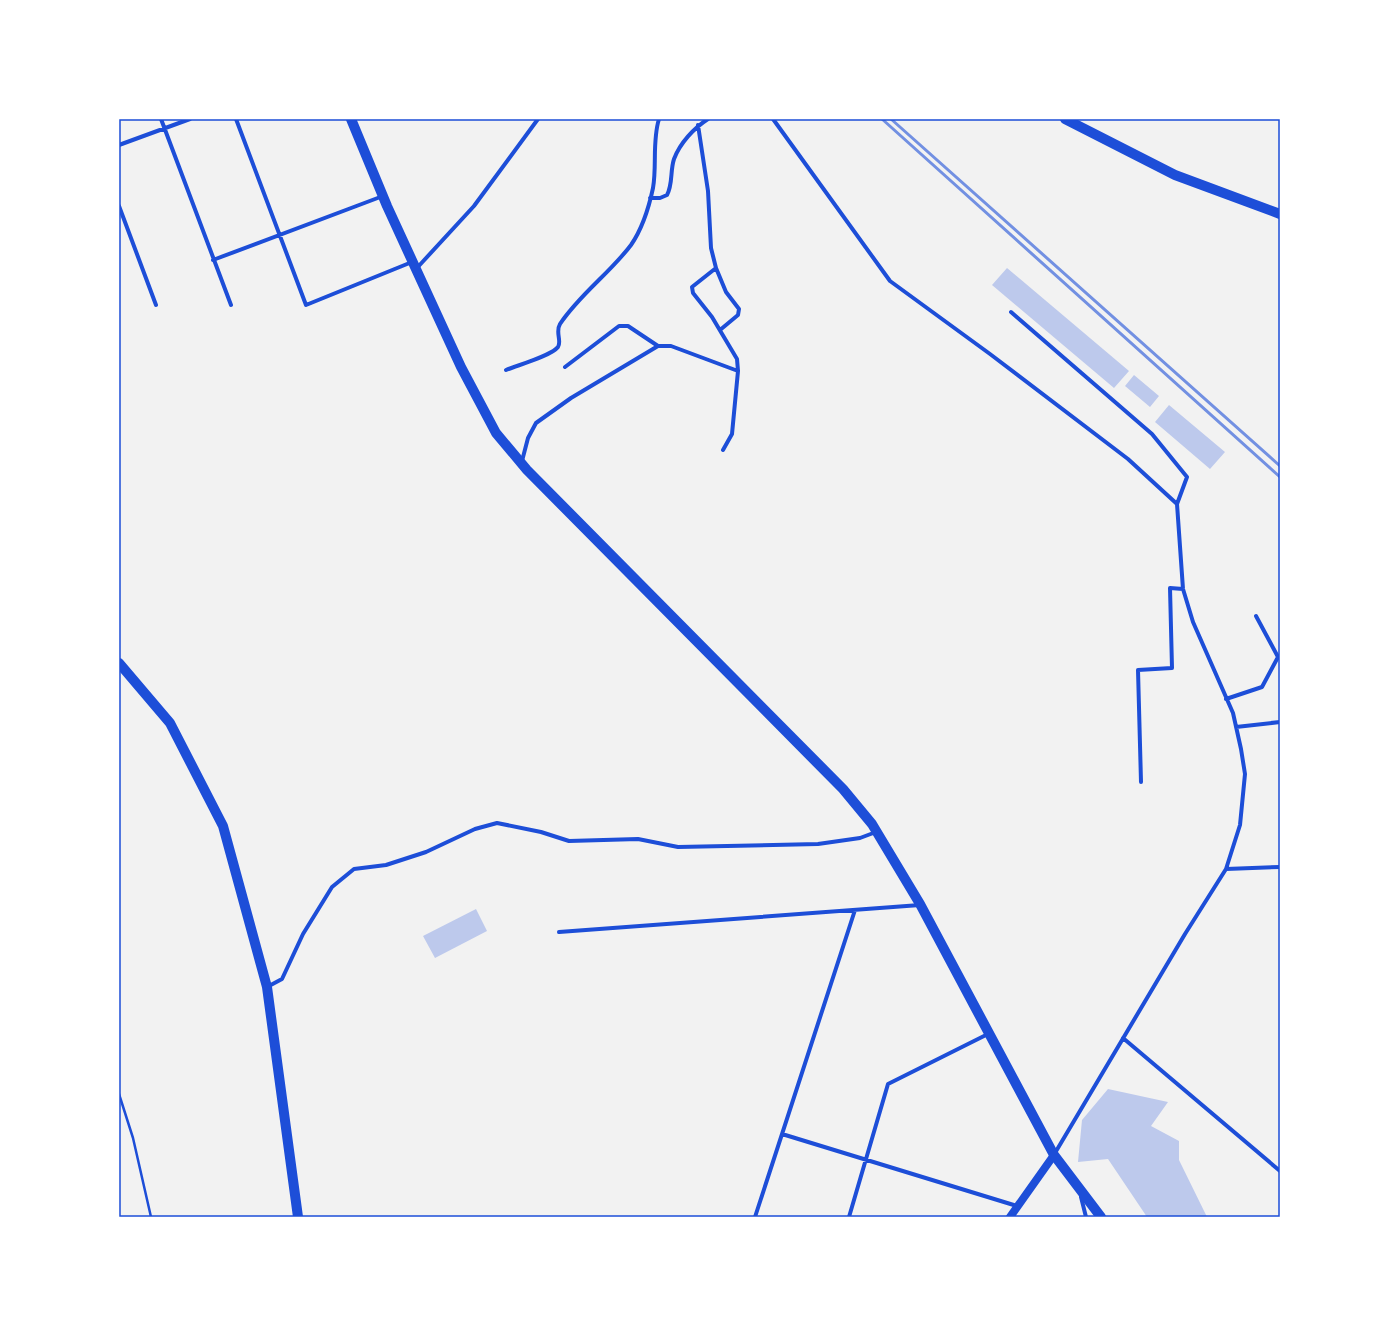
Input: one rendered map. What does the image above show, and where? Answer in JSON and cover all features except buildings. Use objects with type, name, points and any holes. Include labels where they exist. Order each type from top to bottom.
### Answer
[{"type":"main road","points":[[351,119],[382,196],[414,266],[461,367],[492,426],[521,463],[843,790],[876,832],[920,904],[1054,1155],[1101,1217]]},
{"type":"main road","points":[[1065,119],[1175,175],[1280,214]]},
{"type":"main road","points":[[119,663],[170,723],[223,826],[267,987],[298,1217]]},
{"type":"main road","points":[[1010,1217],[1054,1155]]},
{"type":"street","points":[[161,119],[230,305]]},
{"type":"street","points":[[119,145],[190,119]]},
{"type":"street","points":[[236,119],[306,305],[414,266],[474,206],[538,119]]},
{"type":"street","points":[[506,370],[549,353],[558,347],[560,342],[557,332],[559,325],[576,302],[604,275],[631,244],[642,224],[653,188],[659,119]]},
{"type":"street","points":[[650,198],[667,196],[671,188],[674,160],[681,146],[698,126],[708,119]]},
{"type":"street","points":[[773,119],[890,281],[990,354],[1128,459],[1177,504]]},
{"type":"street","points":[[698,126],[708,191],[711,248],[716,268],[726,292],[739,309],[738,315],[720,330]]},
{"type":"street","points":[[213,260],[382,196]]},
{"type":"street","points":[[119,206],[156,305]]},
{"type":"street","points":[[716,268],[692,287],[693,293],[720,330],[737,359],[738,371],[732,434],[723,450]]},
{"type":"street","points":[[1011,312],[1152,434],[1187,477],[1177,504],[1183,589],[1194,622],[1236,727],[1243,762],[1244,790],[1240,825],[1226,870],[1185,934],[1054,1155]]},
{"type":"street","points":[[565,367],[619,326],[628,326],[658,346]]},
{"type":"street","points":[[521,463],[528,438],[536,423],[571,398],[658,346],[671,346],[738,371]]},
{"type":"street","points":[[1141,782],[1138,670],[1172,668],[1170,588],[1183,589]]},
{"type":"street","points":[[1226,699],[1262,687],[1279,657],[1256,616]]},
{"type":"street","points":[[1236,727],[1280,722]]},
{"type":"street","points":[[267,987],[282,979],[303,934],[332,887],[354,870],[386,865],[426,852],[475,829],[497,823],[541,832],[569,841],[638,839],[678,846],[818,844],[860,838],[876,832]]},
{"type":"street","points":[[1226,870],[1280,867]]},
{"type":"street","points":[[559,932],[920,904]]},
{"type":"street","points":[[755,1217],[855,910]]},
{"type":"street","points":[[849,1217],[888,1084],[989,1033]]},
{"type":"street","points":[[1123,1038],[1280,1171]]},
{"type":"street","points":[[782,1134],[1017,1206]]},
{"type":"street","points":[[1079,1189],[1086,1217]]},
{"type":"path","points":[[119,1094],[132,1138],[151,1217]]},
{"type":"railway","points":[[882,119],[1280,477]]},
{"type":"railway","points":[[891,119],[1280,466]]}]
